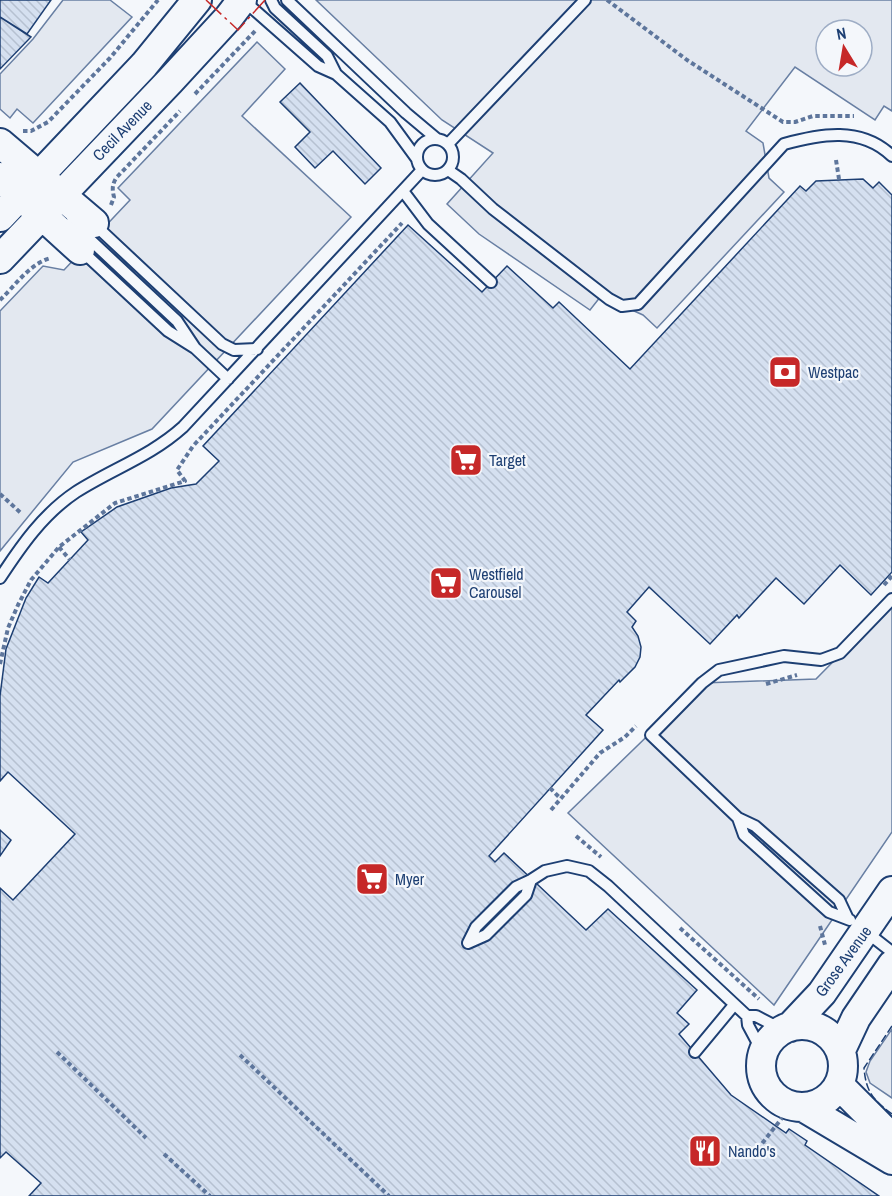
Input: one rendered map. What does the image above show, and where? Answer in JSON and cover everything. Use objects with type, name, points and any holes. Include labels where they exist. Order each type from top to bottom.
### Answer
[{"type":"main road","name":"Cecil Avenue","points":[[41,181],[75,137],[144,65],[197,0]]},
{"type":"main road","name":"Cecil Avenue","points":[[0,217],[41,181],[170,81],[242,0]]},
{"type":"main road","points":[[10,137],[41,181],[101,215]]},
{"type":"main road","points":[[41,181],[42,215],[68,254]]},
{"type":"main road","points":[[0,259],[42,215]]},
{"type":"main road","name":"Grose Avenue","points":[[786,1028],[822,993],[856,924],[892,891]]},
{"type":"main road","points":[[841,1050],[856,1018],[892,965]]},
{"type":"main road","points":[[793,1112],[818,1105],[830,1097],[840,1085],[843,1074],[844,1062],[841,1050],[832,1038],[820,1029],[805,1025],[786,1028],[771,1040],[763,1053],[761,1068],[765,1084],[774,1097],[788,1105],[793,1112],[892,1160]]},
{"type":"main road","points":[[840,1085],[892,1138]]},
{"type":"lane","points":[[242,0],[318,66],[336,75],[390,122],[417,159],[422,170],[434,175],[448,170],[453,155],[448,144],[436,139],[406,113],[287,0]]},
{"type":"lane","points":[[270,0],[275,8],[327,56],[336,75]]},
{"type":"lane","points":[[448,144],[585,0]]},
{"type":"lane","points":[[448,170],[502,216],[609,299],[622,306],[638,304],[784,144],[815,136],[836,134],[853,136],[891,152]]},
{"type":"lane","points":[[417,159],[417,153],[425,142],[436,139]]},
{"type":"lane","points":[[0,578],[29,535],[74,493],[167,442],[422,170]]},
{"type":"lane","points":[[41,181],[69,214],[79,230],[177,321],[195,348]]},
{"type":"lane","points":[[404,190],[428,224],[491,282]]},
{"type":"lane","points":[[101,215],[222,344],[234,350],[256,349]]},
{"type":"lane","points":[[68,254],[168,331],[195,348],[228,379]]},
{"type":"lane","points":[[856,924],[839,900],[755,825],[738,818],[651,735],[702,683],[719,670],[784,656],[821,660],[833,657],[840,653],[892,599]]},
{"type":"lane","points":[[738,818],[744,835],[829,912],[856,924],[892,952]]},
{"type":"lane","points":[[531,880],[526,896],[486,935],[468,943],[476,927],[516,887],[545,871],[567,866],[589,871],[747,1016],[756,1016],[786,1028]]},
{"type":"lane","points":[[695,1052],[734,1005]]},
{"type":"lane","points":[[747,1016],[748,1025],[763,1053]]},
{"type":"path","points":[[10,137],[31,131],[48,122],[110,58],[158,0]]},
{"type":"path","points":[[607,0],[687,60],[783,122],[795,122],[813,116],[854,116]]},
{"type":"path","points":[[194,95],[259,27]]},
{"type":"path","points":[[101,215],[113,202],[112,191],[117,177],[186,104]]},
{"type":"path","points":[[836,160],[839,179]]},
{"type":"path","points":[[0,300],[40,262],[68,254]]},
{"type":"path","points":[[0,494],[22,514]]},
{"type":"path","points":[[0,664],[8,628],[32,580],[58,547],[70,560]]},
{"type":"path","points":[[766,684],[802,673]]},
{"type":"path","points":[[550,810],[600,753],[625,737],[641,721]]},
{"type":"path","points":[[550,788],[560,798]]},
{"type":"path","points":[[576,836],[603,860]]},
{"type":"path","points":[[675,923],[760,1000]]},
{"type":"path","points":[[819,923],[825,946],[824,955]]},
{"type":"path","points":[[57,1052],[146,1137]]},
{"type":"path","points":[[240,1054],[389,1196]]},
{"type":"path","points":[[753,1155],[793,1112]]},
{"type":"path","points":[[164,1154],[210,1196]]},
{"type":"shaded area","points":[[63,0],[110,0],[132,17],[33,123],[17,109],[10,118],[0,109],[0,74],[33,39]]},
{"type":"shaded area","points":[[316,0],[892,0],[892,111],[884,106],[875,120],[795,67],[746,131],[763,143],[769,178],[784,192],[657,328],[643,315],[601,296],[590,310],[479,234],[447,204],[493,153],[442,120]]},
{"type":"shaded area","points":[[257,42],[285,69],[242,116],[351,217],[152,429],[73,462],[0,551],[0,311],[43,266],[64,270],[130,200],[118,188]]},
{"type":"shaded area","points":[[892,602],[892,832],[774,1005],[568,813],[702,683],[816,679]]},
{"type":"shaded area","points":[[892,1029],[892,1098],[870,1083],[866,1072],[870,1061]]},
{"type":"building","points":[[0,0],[51,0],[27,34],[0,17]]},
{"type":"building","points":[[0,17],[31,37],[0,69]]},
{"type":"building","points":[[300,83],[381,168],[365,184],[333,151],[315,168],[295,147],[310,132],[280,102]]},
{"type":"building","name":"Westfield Carousel","points":[[863,179],[873,188],[879,182],[892,195],[892,572],[871,595],[840,565],[804,604],[776,578],[739,618],[737,615],[710,644],[649,587],[627,612],[636,621],[632,627],[641,647],[640,657],[635,667],[620,682],[619,680],[586,715],[603,730],[489,856],[495,862],[504,853],[586,930],[608,909],[697,990],[677,1013],[689,1024],[679,1034],[731,1095],[786,1133],[789,1129],[807,1141],[805,1145],[879,1196],[29,1196],[41,1183],[6,1152],[0,1158],[0,888],[13,900],[75,834],[8,772],[0,781],[0,696],[6,649],[26,598],[39,577],[48,583],[88,540],[81,532],[117,507],[171,488],[196,484],[219,461],[203,446],[408,225],[482,292],[507,266],[553,308],[559,302],[630,369],[800,186],[806,191],[816,181]]},
{"type":"building","points":[[0,830],[11,840],[0,856]]},
{"type":"fence","points":[[892,1026],[864,1068],[872,1095],[892,1114]]},
{"type":"power","points":[[206,0],[238,30],[265,0]]},
{"type":"place","name":"Westpac","points":[[785,372]]},
{"type":"place","name":"Target","points":[[466,460]]},
{"type":"place","name":"Westfield Carousel","points":[[446,583]]},
{"type":"place","name":"Myer","points":[[372,879]]},
{"type":"place","name":"Nando's","points":[[705,1151]]}]
